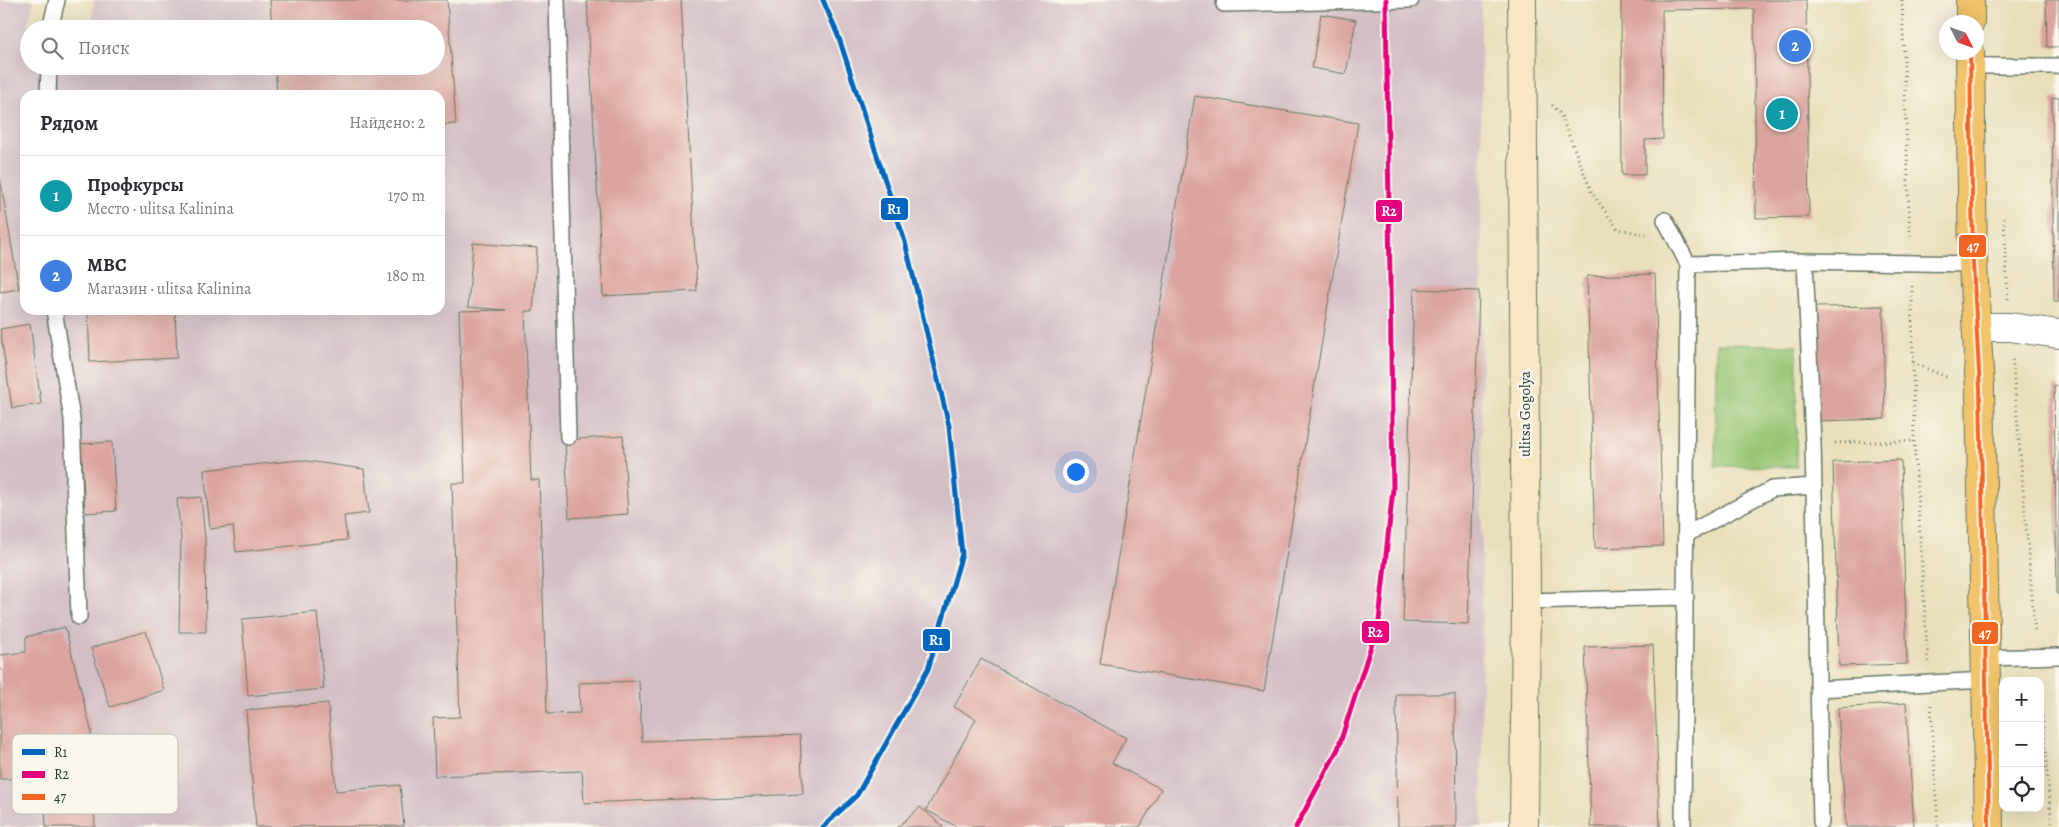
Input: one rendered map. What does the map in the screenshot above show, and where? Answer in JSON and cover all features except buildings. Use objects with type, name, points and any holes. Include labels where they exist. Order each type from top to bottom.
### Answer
[{"type":"main road","name":"ulitsa Gogolya","points":[[1522,0],[1526,602],[1524,827]]},
{"type":"main road","points":[[1970,0],[1970,15]]},
{"type":"main road","points":[[1970,60],[1973,264],[1978,327],[1990,827]]},
{"type":"street","points":[[1978,327],[2010,327],[2059,334]]},
{"type":"lane","points":[[52,20],[57,0]]},
{"type":"lane","points":[[557,0],[568,437]]},
{"type":"lane","points":[[1224,4],[1411,0]]},
{"type":"lane","points":[[1983,60],[2059,66]]},
{"type":"lane","points":[[48,90],[49,75]]},
{"type":"lane","points":[[1665,220],[1688,264],[1683,827]]},
{"type":"lane","points":[[1805,261],[1813,443],[1822,822]]},
{"type":"lane","points":[[1688,264],[1805,261],[1973,264]]},
{"type":"lane","points":[[55,315],[72,419],[79,617]]},
{"type":"lane","points":[[1687,534],[1772,489],[1814,486]]},
{"type":"lane","points":[[1526,602],[1686,597]]},
{"type":"lane","points":[[1818,690],[1929,683],[2037,657],[2059,656]]},
{"type":"path","points":[[1902,0],[1911,264],[1914,441],[1938,827]]},
{"type":"path","points":[[1523,70],[1560,113],[1592,193],[1618,229],[1677,242]]},
{"type":"path","points":[[2010,327],[2037,657]]},
{"type":"path","points":[[1813,443],[1914,441]]},
{"type":"path","points":[[2043,722],[2052,827]]},
{"type":"shaded area","points":[[0,0],[34,0],[29,20],[20,20],[20,75],[445,75],[445,20],[92,20],[94,0],[1481,0],[1482,827],[0,827]]},
{"type":"green space","points":[[1716,344],[1797,345],[1796,467],[1715,466]]},
{"type":"transit line","name":"R1","points":[[823,0],[839,38],[905,242],[949,426],[962,554],[928,669],[857,795],[823,827]]},
{"type":"transit line","name":"R2","points":[[1296,827],[1338,749],[1379,621],[1393,489],[1386,0]]},
{"type":"transit line","name":"47","points":[[1970,60],[1973,264],[1980,390],[1989,827]]},
{"type":"place","name":"МВС","points":[[1795,46]]},
{"type":"place","name":"Профкурсы","points":[[1782,114]]}]
